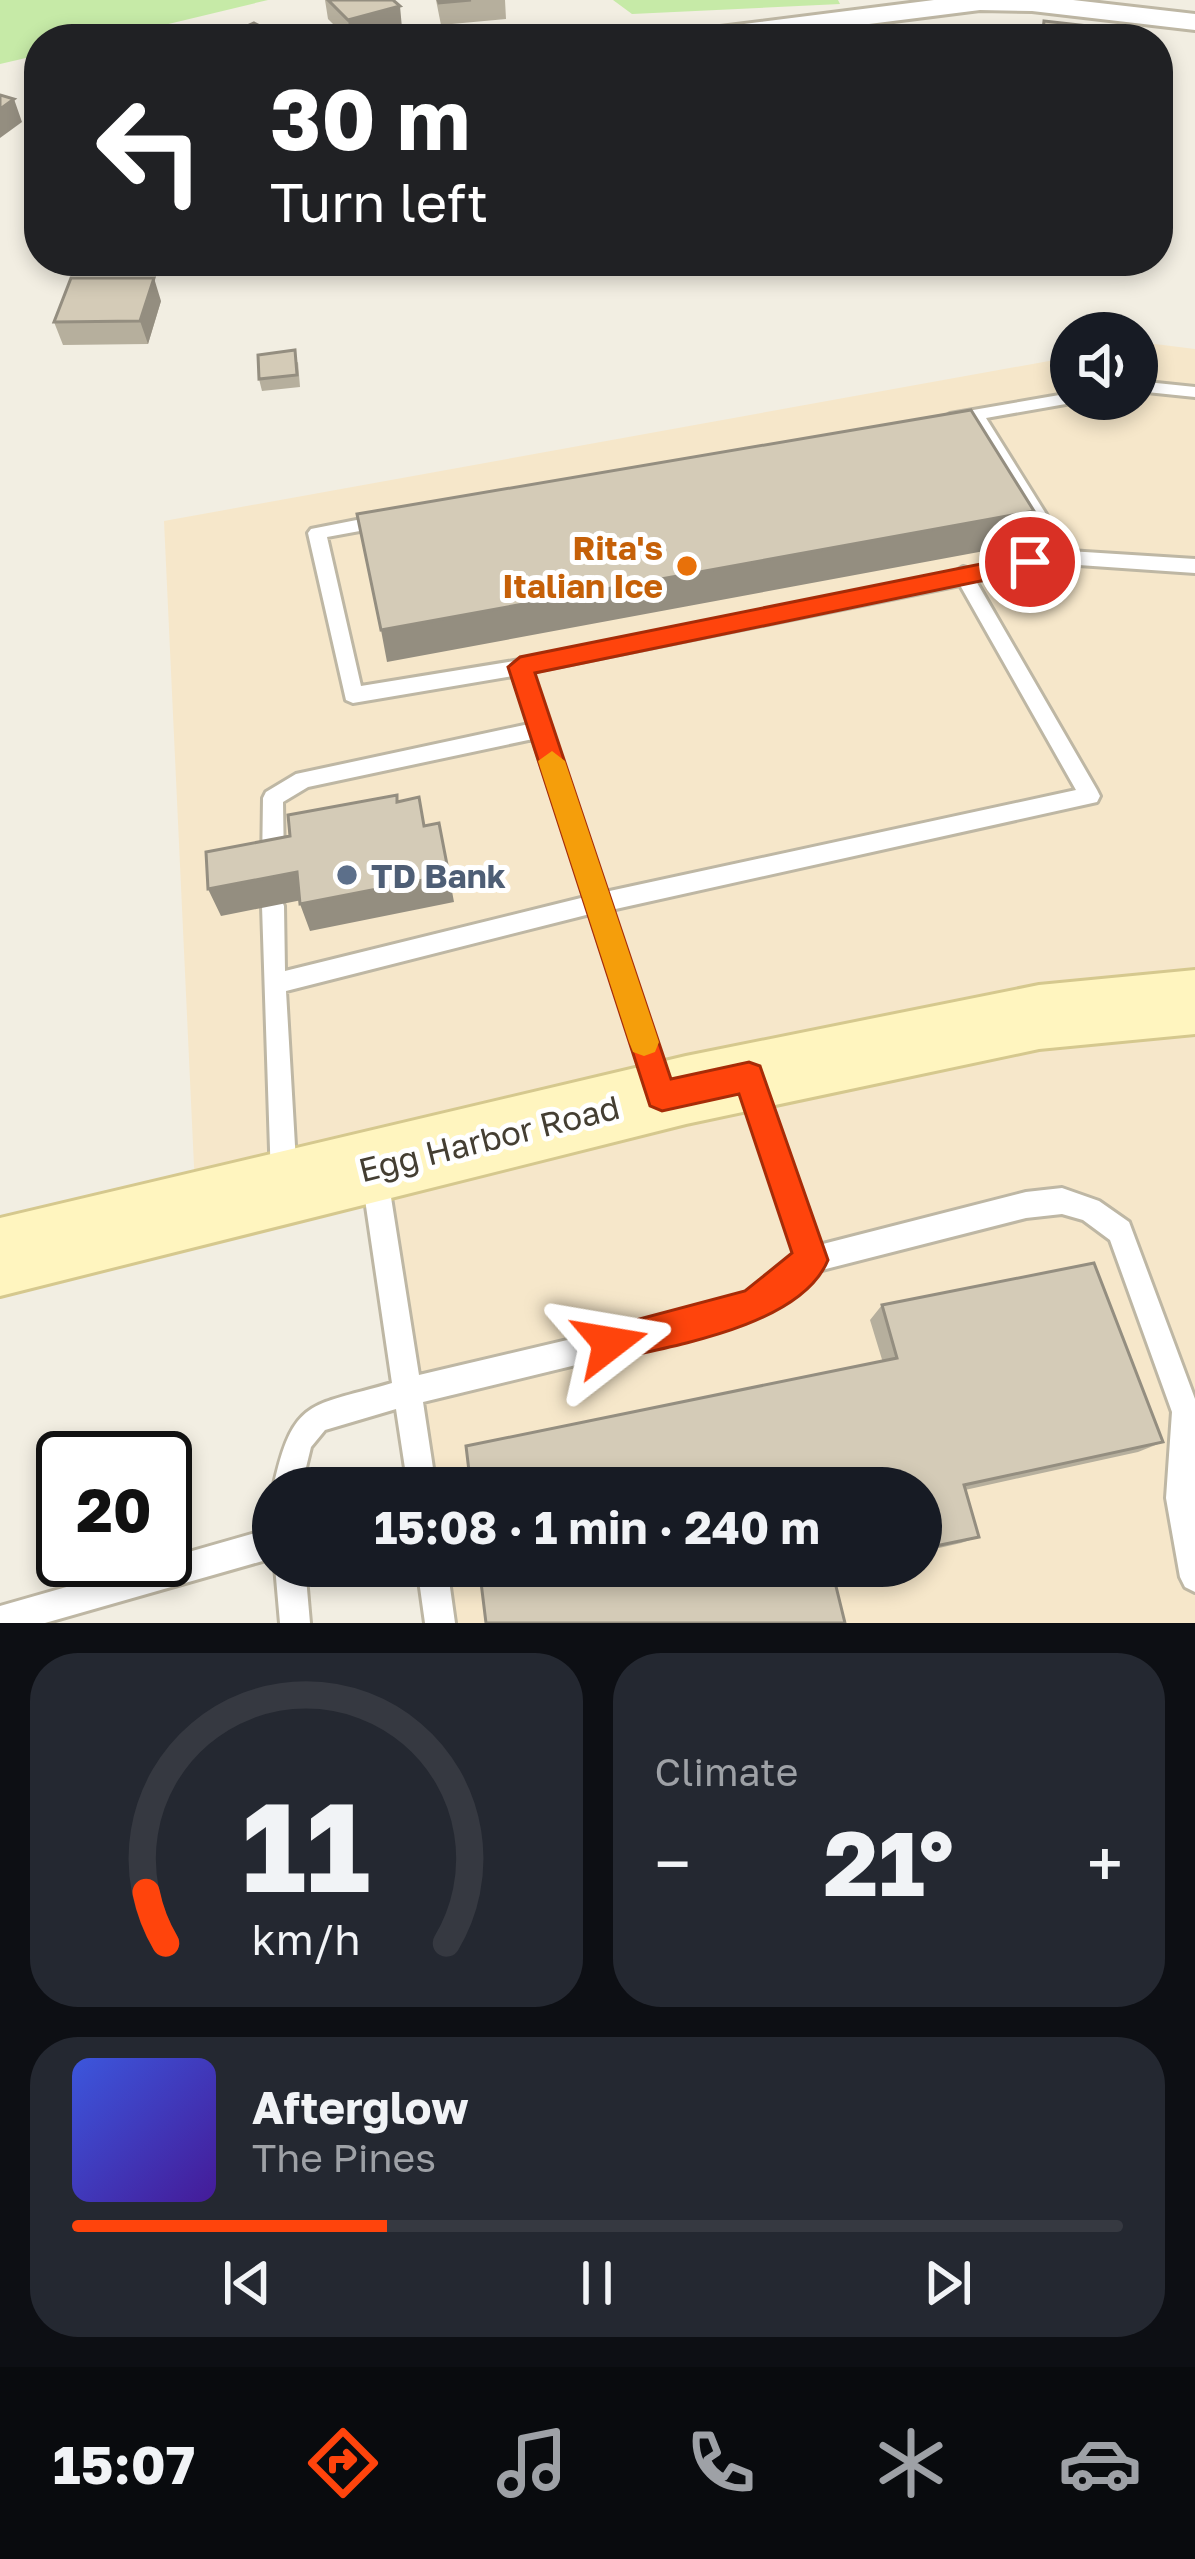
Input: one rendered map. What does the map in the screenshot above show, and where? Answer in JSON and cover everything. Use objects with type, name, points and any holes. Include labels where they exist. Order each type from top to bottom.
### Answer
[{"type":"main road","name":"Egg Harbor Road","points":[[0,1256],[749,1077],[1039,1017],[1195,1002]]},
{"type":"street","points":[[806,24],[980,2],[1032,3],[1195,22]]},
{"type":"lane","points":[[1158,388],[1195,392]]},
{"type":"lane","points":[[929,423],[1050,402]]},
{"type":"lane","points":[[976,415],[1064,556]]},
{"type":"lane","points":[[411,516],[317,532],[353,695],[520,667],[1064,556],[1195,566]]},
{"type":"lane","points":[[274,984],[598,903],[1090,796],[963,574]]},
{"type":"lane","points":[[520,667],[662,1096]]},
{"type":"lane","points":[[273,870],[273,798],[303,780],[541,729]]},
{"type":"lane","points":[[273,906],[284,1187]]},
{"type":"lane","points":[[749,1077],[811,1260]]},
{"type":"lane","points":[[373,1166],[419,1467]]},
{"type":"lane","points":[[292,1467],[299,1440],[316,1418],[724,1316],[756,1304],[811,1260],[1026,1205],[1062,1201],[1090,1210],[1120,1231],[1186,1412],[1180,1498],[1194,1572]]},
{"type":"lane","points":[[0,1621],[252,1550]]},
{"type":"lane","points":[[292,1587],[296,1623]]},
{"type":"lane","points":[[435,1587],[440,1623]]},
{"type":"shaded area","points":[[1158,344],[1195,349],[1195,1623],[437,1623],[433,1587],[942,1587],[942,1467],[418,1467],[373,1166],[196,1209],[164,521],[1050,361],[1050,420],[1158,420]]},
{"type":"green space","points":[[0,0],[268,0],[168,24],[24,24],[24,58],[0,64]]},
{"type":"green space","points":[[613,0],[838,0],[840,4],[632,14]]},
{"type":"building","points":[[328,0],[393,0],[400,6],[348,20]]},
{"type":"building","points":[[0,95],[14,99],[0,109]]},
{"type":"building","points":[[71,278],[154,278],[140,321],[54,322]]},
{"type":"building","points":[[295,350],[297,375],[259,379],[258,355]]},
{"type":"building","points":[[971,410],[1034,511],[381,630],[357,514]]},
{"type":"building","points":[[397,795],[397,802],[419,797],[424,826],[439,823],[449,875],[300,904],[297,872],[208,889],[206,852],[290,836],[288,815]]},
{"type":"building","points":[[1094,1263],[1163,1442],[964,1485],[979,1537],[942,1545],[942,1467],[468,1467],[466,1446],[897,1358],[882,1305]]},
{"type":"building","points":[[482,1587],[836,1587],[845,1623],[486,1623]]},
{"type":"slow traffic","points":[[552,761],[644,1042]]},
{"type":"place","name":"Rita's Italian Ice","points":[[687,566]]},
{"type":"place","name":"TD Bank","points":[[347,875]]},
{"type":"route","points":[[610,1343],[756,1304],[811,1260],[749,1077],[662,1096],[520,667],[1030,562]]}]
